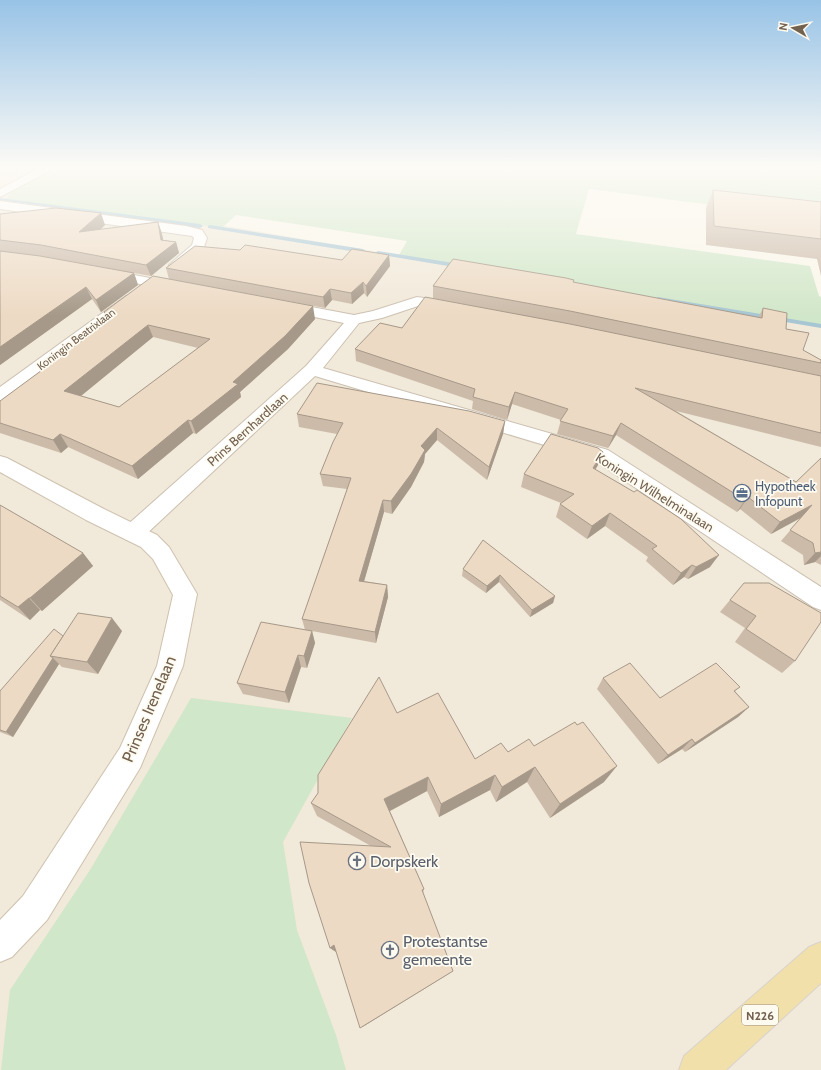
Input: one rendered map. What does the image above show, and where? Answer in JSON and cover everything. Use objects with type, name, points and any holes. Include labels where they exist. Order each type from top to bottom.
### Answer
[{"type":"main road","name":"N226","points":[[698,1070],[821,959]]},
{"type":"street","name":"Koningin Beatrixlaan","points":[[0,396],[153,283],[198,247],[201,242],[200,236],[194,232],[186,230],[81,216]]},
{"type":"street","points":[[92,271],[192,290]]},
{"type":"street","points":[[269,304],[354,320],[377,315],[417,301],[470,311]]},
{"type":"street","name":"Prins Bernhardlaan","points":[[133,533],[312,370],[354,320]]},
{"type":"street","name":"Koningin Wilhelminalaan","points":[[312,370],[601,455],[821,600]]},
{"type":"street","name":"Prinses Irenelaan","points":[[0,463],[94,514],[149,541],[161,553],[185,594],[170,666],[130,758],[35,908],[0,945]]},
{"type":"shaded area","points":[[0,216],[130,216],[232,227],[821,327],[821,1070],[0,1070]]},
{"type":"green space","points":[[132,216],[235,216],[222,228]]},
{"type":"green space","points":[[242,216],[581,216],[576,234],[810,266],[819,296],[821,297],[821,325],[399,255],[407,241]]},
{"type":"green space","points":[[797,216],[821,216],[821,219]]},
{"type":"green space","points":[[191,698],[352,718],[283,842],[297,930],[336,1035],[346,1070],[1,1070],[10,990],[90,870]]},
{"type":"building","points":[[0,216],[98,216],[79,232],[158,222],[161,240],[176,242],[146,265],[41,245],[0,240]]},
{"type":"building","points":[[714,216],[821,216],[821,239],[714,226]]},
{"type":"building","points":[[245,245],[342,260],[352,249],[389,255],[366,286],[363,282],[351,293],[330,289],[323,297],[166,268],[195,246],[240,250]]},
{"type":"building","points":[[0,251],[40,256],[134,273],[96,300],[86,287],[0,347]]},
{"type":"building","points":[[453,259],[566,278],[574,280],[573,282],[762,318],[763,308],[787,313],[786,329],[809,333],[803,350],[821,360],[821,363],[570,311],[433,286]]},
{"type":"building","points":[[153,276],[313,306],[285,336],[233,382],[238,384],[191,421],[188,420],[132,466],[60,434],[53,440],[0,423],[0,401],[110,320],[104,312]],"holes":[[[148,325],[210,339],[119,407],[64,391]]]},
{"type":"building","points":[[425,297],[570,324],[821,376],[821,433],[635,388],[796,482],[821,458],[821,552],[815,553],[813,543],[790,530],[812,505],[780,522],[748,497],[745,500],[621,423],[613,436],[560,421],[568,409],[515,392],[509,407],[473,397],[475,389],[355,349],[380,323],[402,328]]},
{"type":"building","points":[[317,383],[469,411],[505,421],[489,467],[437,428],[421,446],[425,450],[411,474],[391,501],[383,500],[359,581],[387,585],[375,632],[302,619],[351,478],[320,474],[333,442],[343,423],[297,414]]},
{"type":"building","points":[[551,434],[598,448],[603,452],[593,468],[634,492],[637,490],[681,519],[719,555],[696,567],[692,565],[681,573],[652,549],[657,546],[610,513],[592,526],[560,504],[574,494],[524,474]]},
{"type":"building","points":[[0,505],[83,553],[18,607],[0,596]]},
{"type":"building","points":[[483,540],[555,596],[532,610],[500,575],[487,586],[463,569]]},
{"type":"building","points":[[744,583],[769,583],[821,613],[821,622],[795,661],[746,629],[756,616],[730,600]]},
{"type":"building","points":[[78,613],[112,618],[87,662],[50,656]]},
{"type":"building","points":[[261,622],[312,631],[304,656],[298,655],[285,692],[237,683]]},
{"type":"building","points":[[54,629],[63,636],[50,656],[53,658],[6,732],[0,730],[0,691]]},
{"type":"building","points":[[630,663],[660,698],[716,663],[740,687],[734,691],[749,707],[695,743],[692,739],[668,755],[603,678]]},
{"type":"building","name":"Dorpskerk","points":[[379,677],[397,713],[438,693],[475,759],[501,743],[508,752],[529,739],[534,746],[575,722],[577,725],[583,722],[617,766],[560,804],[535,767],[502,787],[495,775],[441,804],[428,777],[384,799],[424,889],[422,890],[453,971],[360,1028],[334,945],[330,948],[309,883],[300,842],[391,847],[311,803],[318,793],[318,775]]},
{"type":"waterway","points":[[125,216],[200,226]]},
{"type":"waterway","points":[[210,227],[363,251]]},
{"type":"waterway","points":[[378,253],[460,266]]},
{"type":"waterway","points":[[658,299],[821,326]]},
{"type":"place","name":"Hypotheek Infopunt","points":[[742,493]]},
{"type":"place","name":"Dorpskerk","points":[[357,861]]},
{"type":"place","name":"Protestantse gemeente","points":[[390,950]]}]
